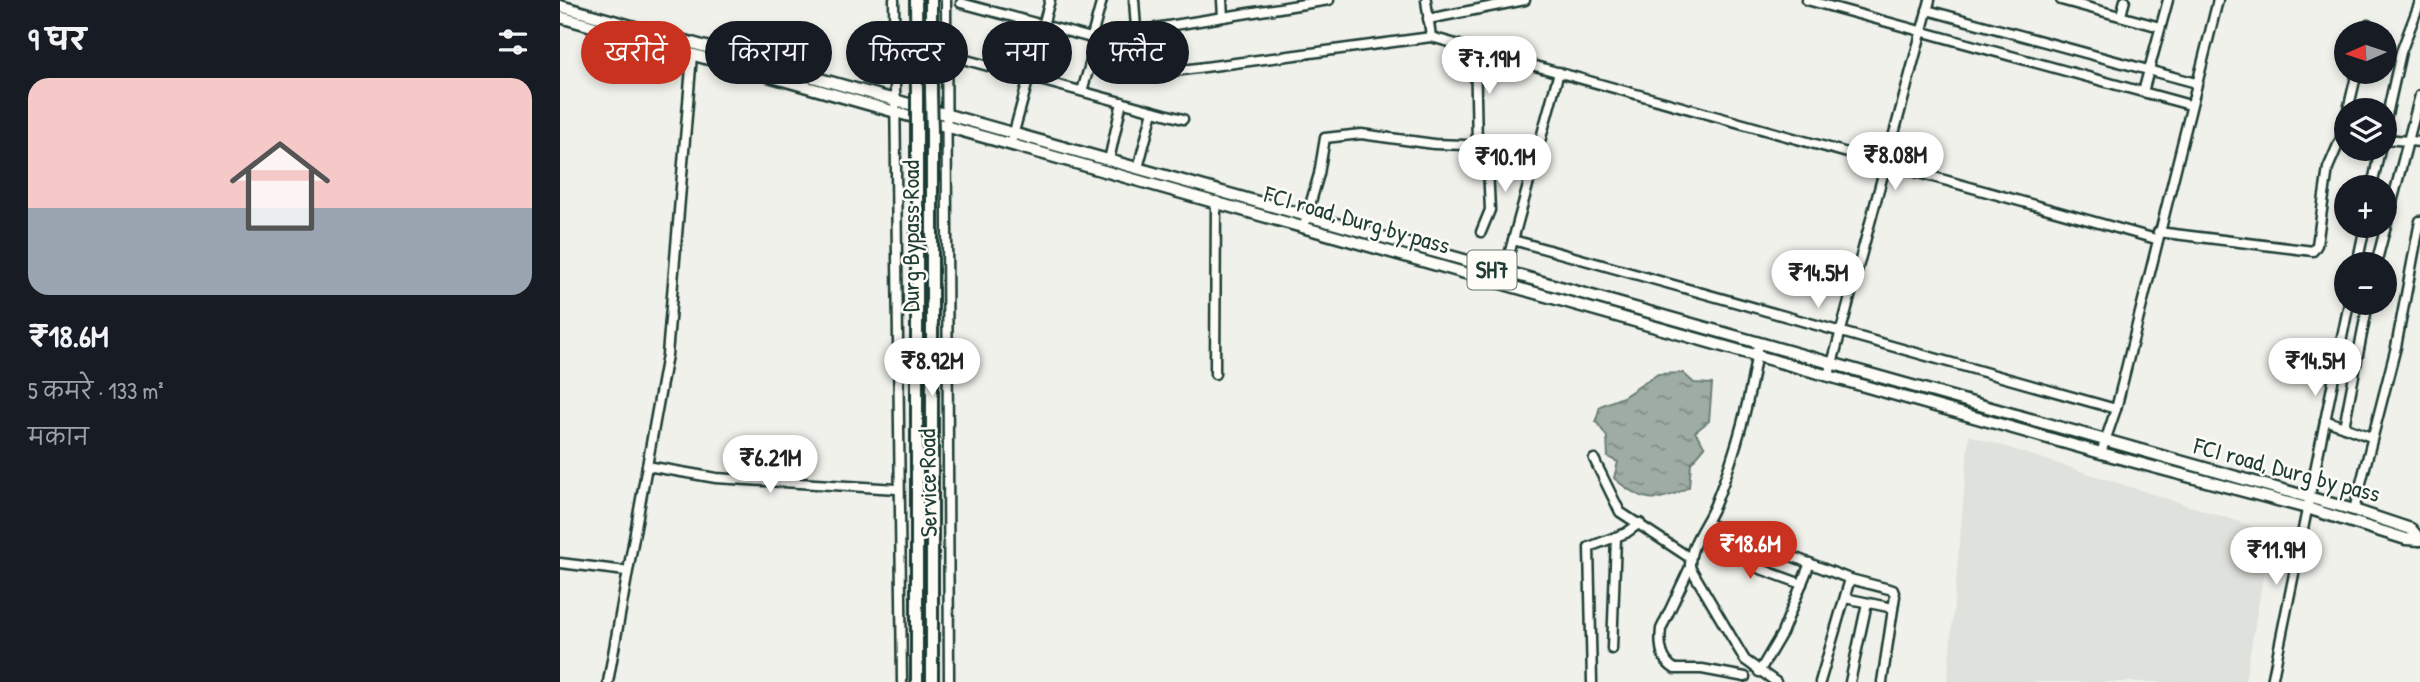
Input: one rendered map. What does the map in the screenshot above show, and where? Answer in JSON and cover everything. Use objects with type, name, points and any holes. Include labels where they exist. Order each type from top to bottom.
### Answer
[{"type":"highway","name":"Durg Bypass Road","points":[[916,0],[917,682]]},
{"type":"highway","name":"Durg Bypass Road","points":[[931,0],[932,682]]},
{"type":"main road","name":"FCI road, Durg by pass","points":[[560,6],[705,52]]},
{"type":"main road","name":"FCI road, Durg by pass","points":[[560,17],[705,57]]},
{"type":"main road","name":"FCI road, Durg by pass","points":[[816,84],[1013,138],[1216,201],[1305,221],[1504,273],[1757,348],[1829,374],[2101,453],[2308,503],[2354,510],[2411,529],[2420,540]]},
{"type":"main road","name":"FCI road, Durg by pass","points":[[1013,138],[1138,167],[1305,221],[1757,348],[1833,364],[2105,442],[2308,503],[2406,538],[2420,540]]},
{"type":"street","points":[[894,0],[897,489],[902,682]]},
{"type":"street","name":"Service Road","points":[[946,0],[947,21]]},
{"type":"street","points":[[1045,21],[1050,0]]},
{"type":"street","points":[[1098,21],[1102,0]]},
{"type":"street","points":[[1134,0],[1135,21]]},
{"type":"street","points":[[1222,0],[1223,17]]},
{"type":"street","points":[[1189,22],[1329,0]]},
{"type":"street","points":[[1426,0],[1430,37]]},
{"type":"street","points":[[1428,19],[1525,0]]},
{"type":"street","points":[[1807,0],[2190,105]]},
{"type":"street","points":[[1829,374],[1889,162],[1930,0]]},
{"type":"street","points":[[2061,0],[2077,2],[2160,27]]},
{"type":"street","points":[[2120,15],[2124,0]]},
{"type":"street","points":[[2143,92],[2168,0]]},
{"type":"street","points":[[2101,453],[2116,409],[2157,235],[2218,0]]},
{"type":"street","points":[[2391,98],[2401,52],[2420,2]]},
{"type":"street","points":[[961,3],[1026,21]]},
{"type":"street","points":[[1927,10],[2196,83]]},
{"type":"street","points":[[1189,69],[1430,37],[2157,235],[2313,251],[2317,245],[2328,168],[2334,156]]},
{"type":"street","points":[[1475,49],[1490,210],[1481,232]]},
{"type":"street","points":[[608,682],[671,320],[671,286],[692,55]]},
{"type":"street","points":[[1504,273],[1559,72]]},
{"type":"street","points":[[1082,91],[1086,74]]},
{"type":"street","name":"Service Road","points":[[948,84],[946,425],[949,682]]},
{"type":"street","points":[[1013,138],[1028,84]]},
{"type":"street","points":[[1056,84],[1183,118]]},
{"type":"street","points":[[2379,252],[2420,95]]},
{"type":"street","points":[[1109,160],[1122,102]]},
{"type":"street","points":[[1138,167],[1153,111]]},
{"type":"street","points":[[1305,221],[1319,174],[1325,138],[1362,134],[1434,144],[1482,145],[1535,155]]},
{"type":"street","points":[[2397,140],[2420,142]]},
{"type":"street","points":[[1214,374],[1216,201]]},
{"type":"street","points":[[2354,510],[2396,347],[2420,221]]},
{"type":"street","points":[[1513,240],[2116,409]]},
{"type":"street","points":[[2272,682],[2347,315]]},
{"type":"street","points":[[2344,427],[2366,315]]},
{"type":"street","points":[[1748,663],[1745,680],[1702,669],[1684,671],[1668,665],[1659,639],[1734,449],[1757,348]]},
{"type":"street","points":[[2325,420],[2371,437]]},
{"type":"street","points":[[1594,459],[1614,505],[1690,563],[1748,663],[1776,682]]},
{"type":"street","points":[[647,466],[716,478],[897,489]]},
{"type":"street","points":[[1592,682],[1588,550],[1591,544],[1616,537],[1640,523]]},
{"type":"street","points":[[1706,523],[1850,579],[1893,590],[1893,608],[1882,682]]},
{"type":"street","points":[[1612,649],[1616,537]]},
{"type":"street","points":[[1765,545],[1755,567],[1802,584]]},
{"type":"street","points":[[560,563],[626,571]]},
{"type":"street","points":[[1759,672],[1782,633],[1810,563]]},
{"type":"street","points":[[1820,682],[1850,579]]},
{"type":"street","points":[[1845,598],[1893,608]]},
{"type":"street","points":[[1850,682],[1867,603]]},
{"type":"shaded area","points":[[1969,435],[2271,532],[2245,682],[1947,682]]},
{"type":"water","points":[[1683,373],[1694,383],[1712,384],[1709,421],[1695,432],[1705,447],[1691,463],[1689,487],[1668,497],[1641,496],[1614,478],[1618,462],[1608,457],[1607,437],[1596,421],[1600,406],[1623,397],[1658,374]]}]
